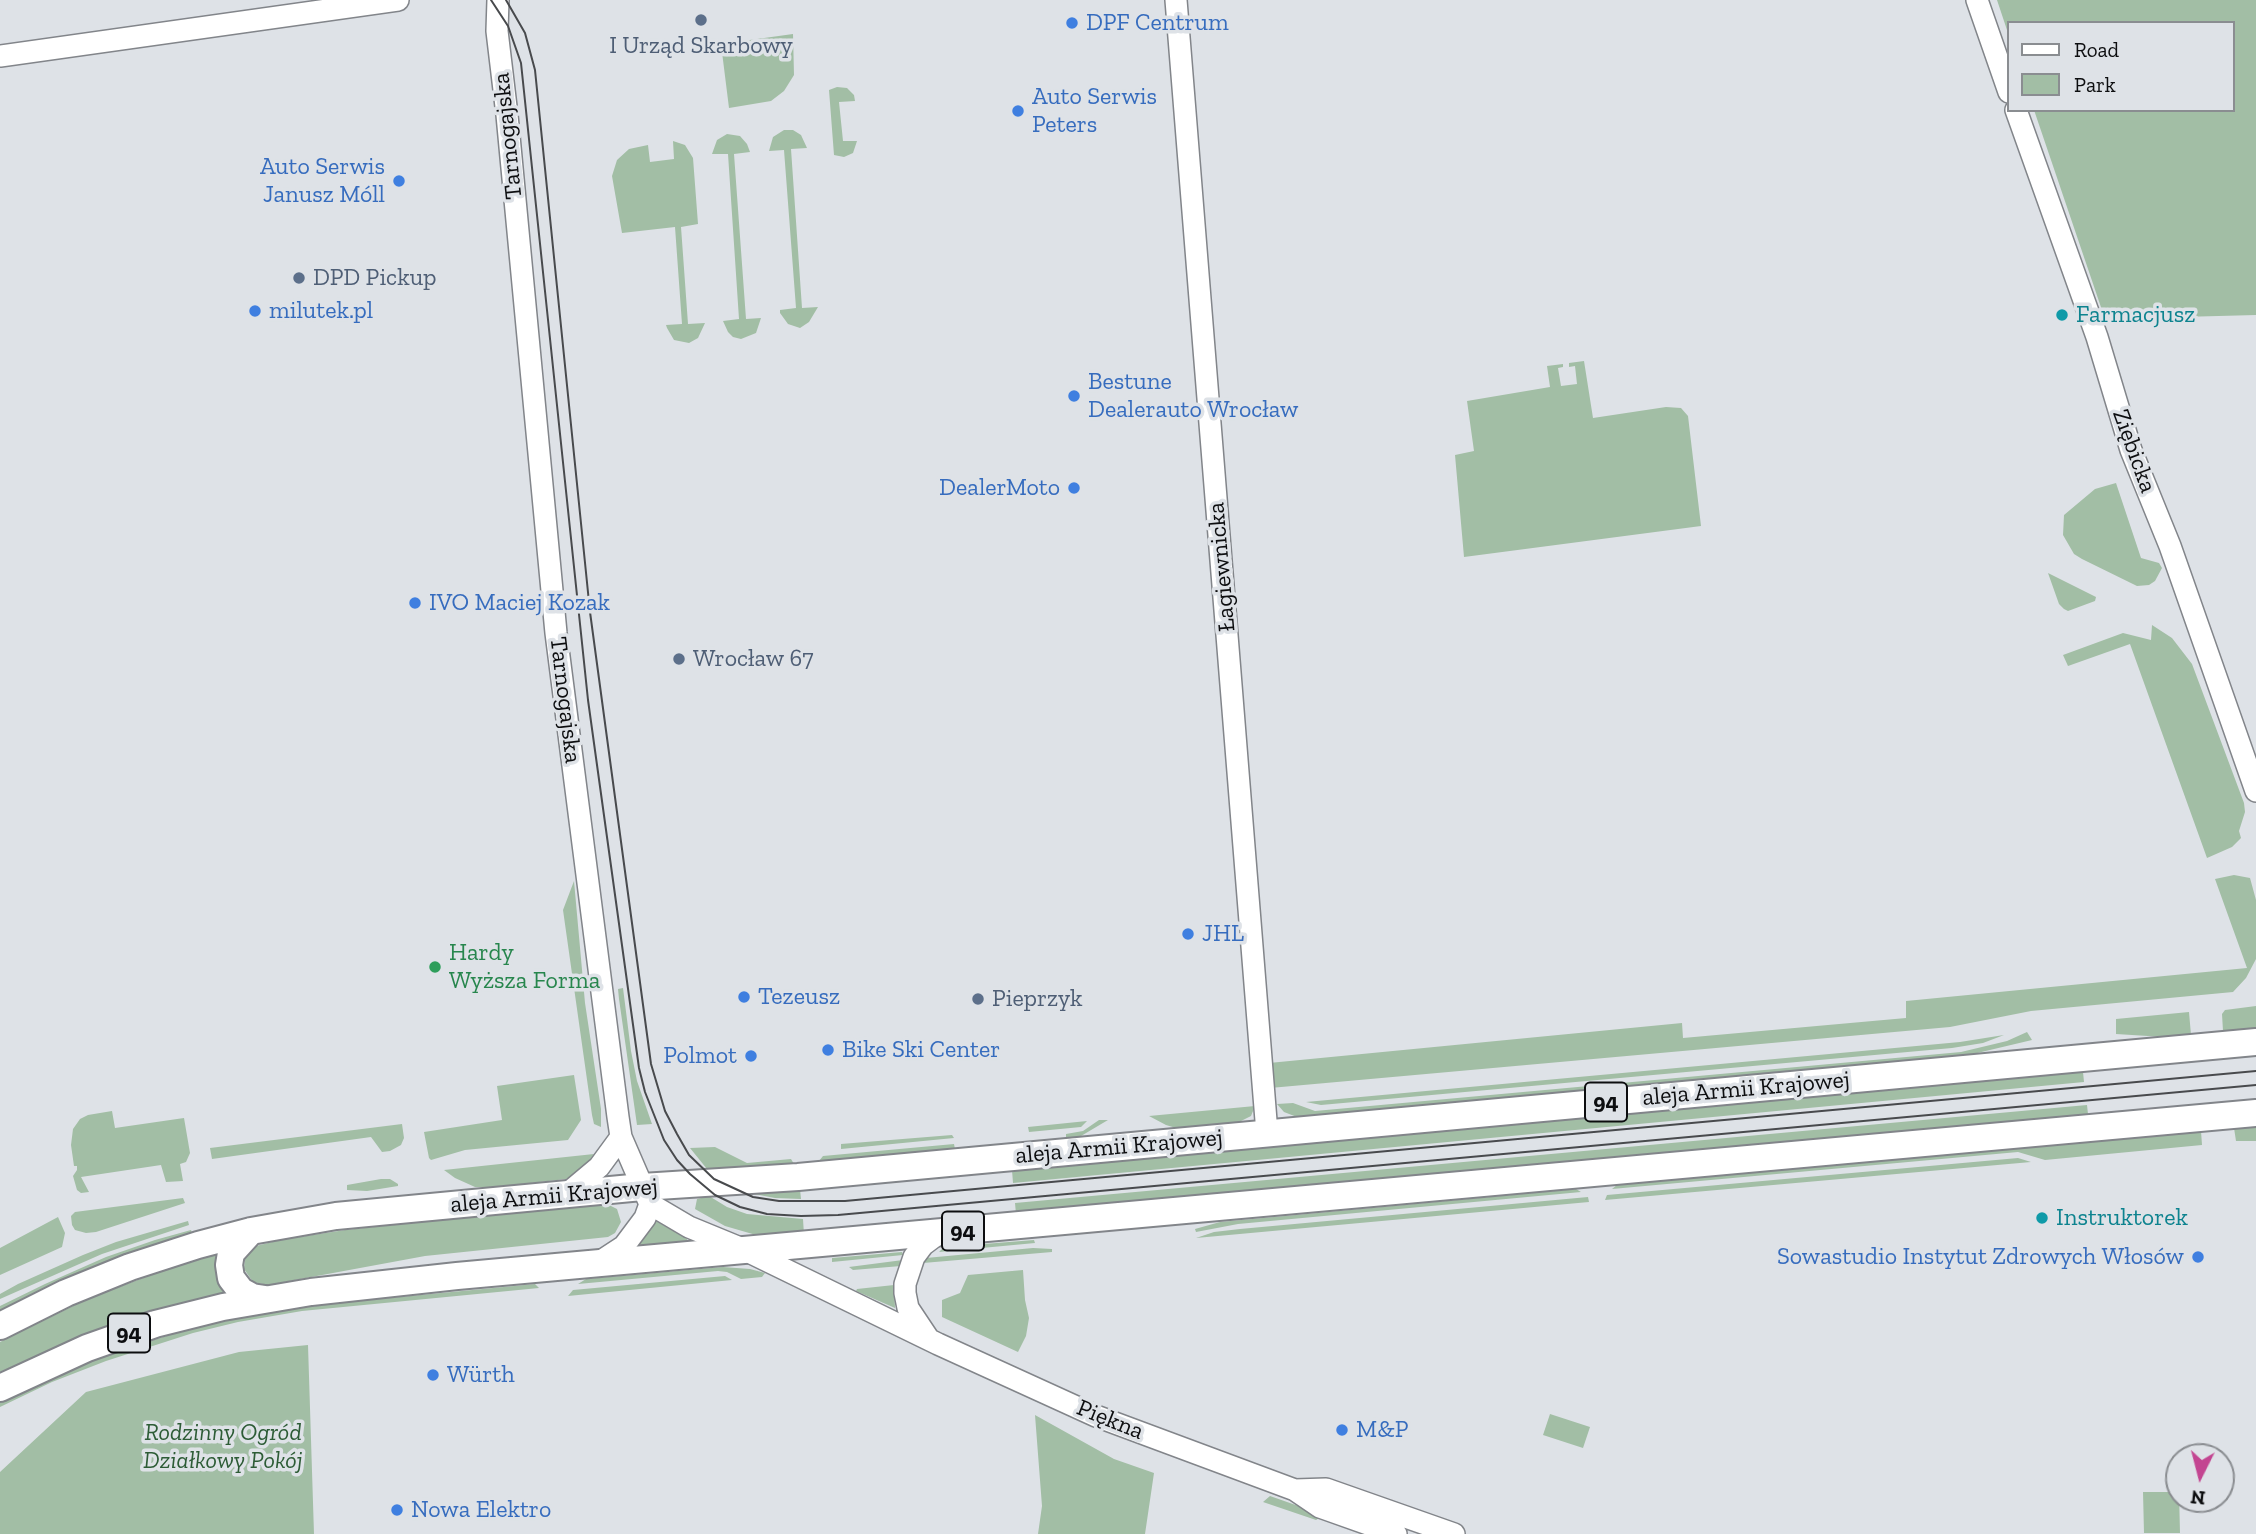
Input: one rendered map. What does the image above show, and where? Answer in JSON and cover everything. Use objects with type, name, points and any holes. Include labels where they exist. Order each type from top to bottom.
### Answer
[{"type":"main road","name":"aleja Armii Krajowej","points":[[0,1326],[66,1293],[130,1267],[251,1231],[336,1216],[568,1193],[646,1195],[838,1173],[2256,1042]]},
{"type":"main road","name":"94","points":[[0,1388],[87,1348],[155,1324],[265,1299],[361,1286],[2256,1113]]},
{"type":"main road","points":[[251,1231],[232,1253],[229,1265],[231,1278],[241,1291],[252,1297],[265,1299]]},
{"type":"street","points":[[0,56],[398,0]]},
{"type":"street","name":"Tarnogajska","points":[[499,0],[497,31],[556,633],[621,1137],[646,1195]]},
{"type":"street","name":"Łagiewnicka","points":[[1176,0],[1267,1133]]},
{"type":"street","points":[[1977,0],[2008,89]]},
{"type":"street","name":"Ziębicka","points":[[2017,112],[2097,337],[2131,450],[2169,546],[2256,791]]},
{"type":"street","points":[[568,1193],[599,1167],[621,1137]]},
{"type":"street","points":[[596,1264],[624,1246],[645,1219],[646,1195]]},
{"type":"street","name":"Piękna","points":[[646,1195],[689,1227],[745,1250],[930,1340],[1096,1416],[1295,1490],[1320,1507],[1395,1534]]},
{"type":"street","points":[[930,1340],[908,1308],[905,1284],[914,1257],[923,1245],[939,1233]]},
{"type":"street","name":"Piękna","points":[[1295,1490],[1326,1489],[1454,1534]]},
{"type":"green space","points":[[1997,0],[2256,0],[2256,315],[2105,319],[2035,112],[2235,112],[2235,21],[2008,21],[2008,33]]},
{"type":"green space","points":[[793,34],[794,75],[784,91],[771,101],[729,108],[721,44]]},
{"type":"green space","points":[[847,88],[854,95],[855,101],[839,102],[843,141],[857,141],[853,153],[844,157],[834,155],[829,90]]},
{"type":"green space","points":[[784,130],[793,130],[801,135],[807,148],[791,149],[802,308],[818,307],[809,322],[800,328],[788,324],[780,313],[780,310],[796,308],[784,150],[769,151],[773,137]]},
{"type":"green space","points":[[727,134],[740,136],[750,152],[734,154],[746,319],[761,318],[756,333],[741,339],[728,332],[723,321],[739,319],[728,154],[712,154],[717,140]]},
{"type":"green space","points":[[673,141],[685,145],[693,158],[698,224],[681,227],[688,324],[705,323],[698,338],[689,343],[674,340],[666,325],[682,324],[675,227],[622,233],[612,176],[617,160],[629,149],[648,145],[650,162],[674,159]]},
{"type":"green space","points":[[1584,361],[1593,418],[1666,407],[1681,408],[1688,416],[1701,526],[1464,557],[1455,455],[1474,451],[1467,401],[1550,387],[1547,366],[1563,364],[1563,367],[1558,368],[1561,386],[1577,384],[1575,366],[1569,367],[1569,363]]},
{"type":"green space","points":[[2116,483],[2141,558],[2159,563],[2162,568],[2155,581],[2149,585],[2137,586],[2082,559],[2074,554],[2063,535],[2064,515],[2095,489]]},
{"type":"green space","points":[[2048,573],[2096,597],[2095,601],[2068,611],[2064,609],[2059,604]]},
{"type":"green space","points":[[2152,625],[2172,638],[2192,664],[2244,803],[2245,812],[2239,831],[2241,838],[2232,847],[2207,858],[2130,644],[2068,666],[2063,655],[2123,633],[2151,640]]},
{"type":"green space","points":[[2234,875],[2250,878],[2256,900],[2256,959],[2246,978],[2233,992],[2031,1011],[1950,1027],[1270,1088],[1269,1063],[1682,1023],[1683,1038],[1906,1018],[1906,1001],[2247,968],[2215,879]]},
{"type":"green space","points":[[574,881],[585,1003],[601,1109],[601,1127],[594,1124],[592,1115],[563,910]]},
{"type":"green space","points":[[623,988],[637,1081],[652,1124],[637,1125],[619,999],[618,989]]},
{"type":"green space","points":[[2256,1006],[2256,1028],[2223,1031],[2222,1014],[2225,1010]]},
{"type":"green space","points":[[2189,1012],[2191,1035],[2164,1037],[2116,1034],[2116,1019]]},
{"type":"green space","points":[[2027,1032],[2032,1040],[1948,1057],[1297,1117],[1284,1112],[1277,1104],[1293,1103],[1315,1111],[1961,1052],[2007,1041]]},
{"type":"green space","points":[[2004,1035],[1983,1043],[1952,1048],[1321,1105],[1306,1102],[1960,1042]]},
{"type":"green space","points":[[2083,1072],[2084,1082],[1013,1183],[1012,1170]]},
{"type":"green space","points":[[574,1075],[581,1120],[568,1140],[465,1150],[431,1160],[429,1158],[424,1132],[502,1120],[497,1086]]},
{"type":"green space","points":[[2087,1105],[2088,1114],[1016,1214],[1015,1203]]},
{"type":"green space","points":[[1255,1106],[1251,1116],[1237,1123],[1176,1128],[1149,1116]]},
{"type":"green space","points":[[112,1111],[115,1128],[184,1118],[190,1153],[186,1162],[180,1164],[183,1181],[166,1182],[161,1165],[81,1177],[89,1192],[81,1193],[77,1190],[73,1176],[77,1166],[74,1166],[71,1145],[73,1129],[80,1119],[88,1115]]},
{"type":"green space","points":[[1099,1120],[1108,1120],[1081,1136],[1066,1139],[1066,1134],[1083,1131]]},
{"type":"green space","points":[[1087,1121],[1081,1127],[1029,1132],[1028,1127]]},
{"type":"green space","points":[[402,1124],[404,1138],[401,1145],[382,1152],[371,1137],[212,1159],[210,1148]]},
{"type":"green space","points":[[2256,1126],[2256,1141],[2236,1141],[2234,1128]]},
{"type":"green space","points":[[2201,1131],[2202,1145],[2045,1160],[2018,1152],[1612,1189],[1617,1185]]},
{"type":"green space","points":[[952,1135],[954,1138],[841,1149],[841,1144]]},
{"type":"green space","points":[[954,1144],[955,1149],[819,1161],[823,1156]]},
{"type":"green space","points":[[715,1147],[747,1163],[791,1159],[794,1164],[707,1169],[690,1148]]},
{"type":"green space","points":[[594,1154],[581,1172],[566,1179],[495,1187],[475,1187],[444,1170]]},
{"type":"green space","points":[[2018,1158],[2031,1162],[1605,1200],[1607,1195]]},
{"type":"green space","points":[[390,1179],[398,1186],[367,1191],[347,1190],[347,1185]]},
{"type":"green space","points":[[800,1189],[801,1199],[749,1193]]},
{"type":"green space","points":[[1576,1189],[1581,1192],[1238,1224],[1196,1232],[1195,1229],[1220,1222]]},
{"type":"green space","points":[[709,1196],[727,1207],[747,1214],[803,1219],[804,1235],[756,1235],[725,1226],[695,1209],[697,1199]]},
{"type":"green space","points":[[1588,1197],[1589,1202],[1196,1238],[1214,1232],[1240,1229]]},
{"type":"green space","points":[[183,1198],[185,1203],[96,1232],[75,1230],[72,1225],[71,1216],[75,1212]]},
{"type":"green space","points":[[605,1203],[617,1209],[621,1222],[615,1233],[608,1237],[425,1256],[268,1285],[253,1282],[244,1269],[245,1256],[252,1247],[280,1240],[345,1230]]},
{"type":"green space","points":[[58,1217],[65,1233],[62,1247],[0,1275],[0,1248]]},
{"type":"green space","points":[[188,1221],[189,1225],[102,1254],[0,1299],[0,1294],[18,1284],[83,1255],[116,1242]]},
{"type":"green space","points":[[656,1221],[687,1239],[687,1241],[638,1246]]},
{"type":"green space","points":[[191,1230],[192,1233],[76,1274],[0,1311],[0,1306],[106,1257]]},
{"type":"green space","points":[[1034,1240],[1035,1243],[939,1252],[959,1246]]},
{"type":"green space","points":[[1033,1248],[1052,1249],[1052,1252],[923,1263],[926,1258]]},
{"type":"green space","points":[[902,1252],[903,1255],[832,1262],[832,1258]]},
{"type":"green space","points":[[219,1255],[225,1293],[164,1308],[87,1334],[0,1372],[0,1342],[85,1300],[164,1270]]},
{"type":"green space","points":[[903,1260],[901,1266],[853,1270],[849,1267]]},
{"type":"green space","points":[[723,1267],[765,1273],[762,1277],[741,1279],[718,1271],[578,1284],[586,1279]]},
{"type":"green space","points":[[1023,1270],[1029,1318],[1026,1336],[1018,1352],[942,1317],[942,1300],[960,1293],[968,1275]]},
{"type":"green space","points":[[725,1276],[732,1280],[568,1296],[573,1290]]},
{"type":"green space","points":[[535,1284],[539,1288],[302,1311],[238,1322],[193,1333],[106,1361],[52,1382],[0,1407],[0,1403],[57,1375],[107,1355],[185,1330],[263,1313]]},
{"type":"green space","points":[[894,1285],[895,1308],[856,1291],[857,1289]]},
{"type":"green space","name":"Rodzinny Ogród Działkowy Pokój","points":[[308,1345],[314,1534],[0,1534],[0,1472],[86,1392],[239,1352]]},
{"type":"green space","points":[[1550,1414],[1590,1427],[1583,1448],[1543,1435]]},
{"type":"green space","points":[[1035,1415],[1114,1459],[1154,1473],[1145,1534],[1038,1534],[1042,1506]]},
{"type":"green space","points":[[2143,1492],[2165,1492],[2165,1513],[2180,1513],[2180,1533],[2144,1533]]},
{"type":"green space","points":[[1270,1496],[1324,1515],[1316,1520],[1263,1502]]},
{"type":"tram line","points":[[491,0],[508,26],[521,63],[588,700],[639,1068],[645,1092],[664,1140],[677,1160],[715,1195],[740,1207],[767,1214],[838,1215],[2256,1085]]},
{"type":"tram line","points":[[506,0],[525,33],[535,70],[590,612],[651,1064],[665,1111],[677,1134],[689,1155],[714,1179],[753,1197],[779,1201],[845,1201],[2256,1071]]},
{"type":"place","name":"I Urząd Skarbowy","points":[[701,20]]},
{"type":"place","name":"DPF Centrum","points":[[1072,23]]},
{"type":"place","name":"Auto Serwis Peters","points":[[1018,111]]},
{"type":"place","name":"Auto Serwis Janusz Móll","points":[[399,181]]},
{"type":"place","name":"DPD Pickup","points":[[299,278]]},
{"type":"place","name":"milutek.pl","points":[[255,311]]},
{"type":"place","name":"Farmacjusz","points":[[2062,315]]},
{"type":"place","name":"Bestune Dealerauto Wrocław","points":[[1074,396]]},
{"type":"place","name":"DealerMoto","points":[[1074,488]]},
{"type":"place","name":"IVO Maciej Kozak","points":[[415,603]]},
{"type":"place","name":"Wrocław 67","points":[[679,659]]},
{"type":"place","name":"JHL","points":[[1188,934]]},
{"type":"place","name":"Hardy Wyższa Forma","points":[[435,967]]},
{"type":"place","name":"Tezeusz","points":[[744,997]]},
{"type":"place","name":"Pieprzyk","points":[[978,999]]},
{"type":"place","name":"Bike Ski Center","points":[[828,1050]]},
{"type":"place","name":"Polmot","points":[[751,1056]]},
{"type":"place","name":"Instruktorek","points":[[2042,1218]]},
{"type":"place","name":"Sowastudio Instytut Zdrowych Włosów","points":[[2198,1257]]},
{"type":"place","name":"Würth","points":[[433,1375]]},
{"type":"place","name":"M&P","points":[[1342,1430]]},
{"type":"place","name":"Nowa Elektro","points":[[397,1510]]}]
